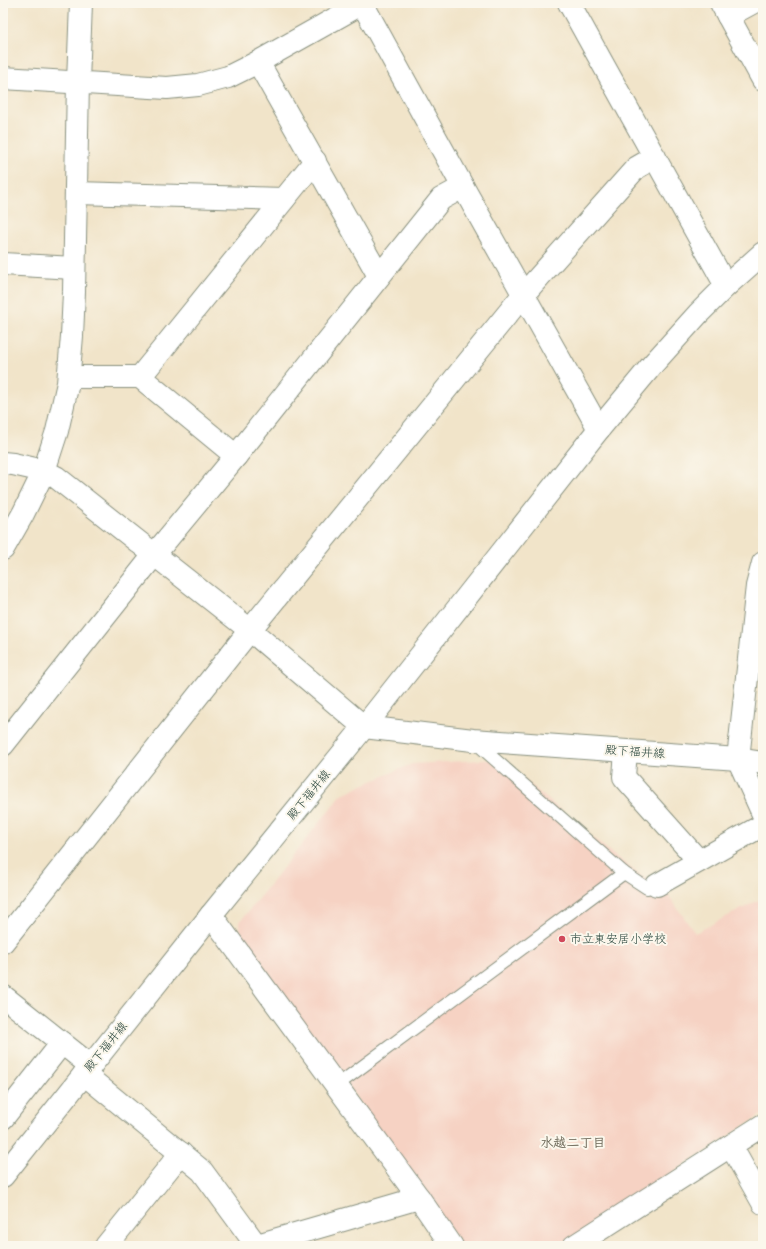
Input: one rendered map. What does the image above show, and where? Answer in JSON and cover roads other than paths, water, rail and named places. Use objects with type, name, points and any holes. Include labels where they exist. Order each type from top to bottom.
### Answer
[{"type":"street","points":[[3,548],[23,514],[44,471],[57,431],[69,377],[72,336],[81,3]]},
{"type":"street","points":[[3,78],[166,88],[198,85],[228,76],[258,62],[362,3],[523,295],[599,429]]},
{"type":"street","points":[[569,3],[726,286]]},
{"type":"street","points":[[752,3],[724,10],[763,80]]},
{"type":"street","points":[[258,62],[379,276]]},
{"type":"street","points":[[3,942],[250,630],[523,295],[636,168],[655,157]]},
{"type":"street","points":[[140,377],[315,162]]},
{"type":"street","points":[[3,745],[442,198],[463,187]]},
{"type":"street","points":[[76,193],[284,199]]},
{"type":"street","points":[[3,463],[44,471],[56,477],[250,630],[364,727],[599,429],[698,314],[726,286],[763,253]]},
{"type":"street","points":[[3,264],[74,268]]},
{"type":"street","points":[[69,377],[140,377],[236,456]]},
{"type":"street","points":[[763,563],[738,760],[763,814]]},
{"type":"street","name":"殿下福井線","points":[[3,1176],[211,915],[364,727],[473,740],[763,762]]},
{"type":"street","points":[[626,751],[624,777],[699,861]]},
{"type":"street","points":[[657,885],[763,825]]},
{"type":"street","points":[[211,915],[419,1198],[452,1246]]},
{"type":"street","points":[[3,996],[62,1043],[88,1070],[202,1171],[257,1245],[419,1198]]},
{"type":"street","points":[[3,1118],[62,1043]]},
{"type":"street","points":[[574,1246],[763,1125]]},
{"type":"street","points":[[731,1146],[763,1203]]},
{"type":"street","points":[[106,1246],[181,1152]]},
{"type":"lane","points":[[473,740],[624,872],[646,888],[657,885]]},
{"type":"lane","points":[[336,1086],[624,872]]},
{"type":"place","name":"市立東安居小学校","points":[[562,939]]},
{"type":"district","name":"水越二丁目","points":[[573,1143]]}]
